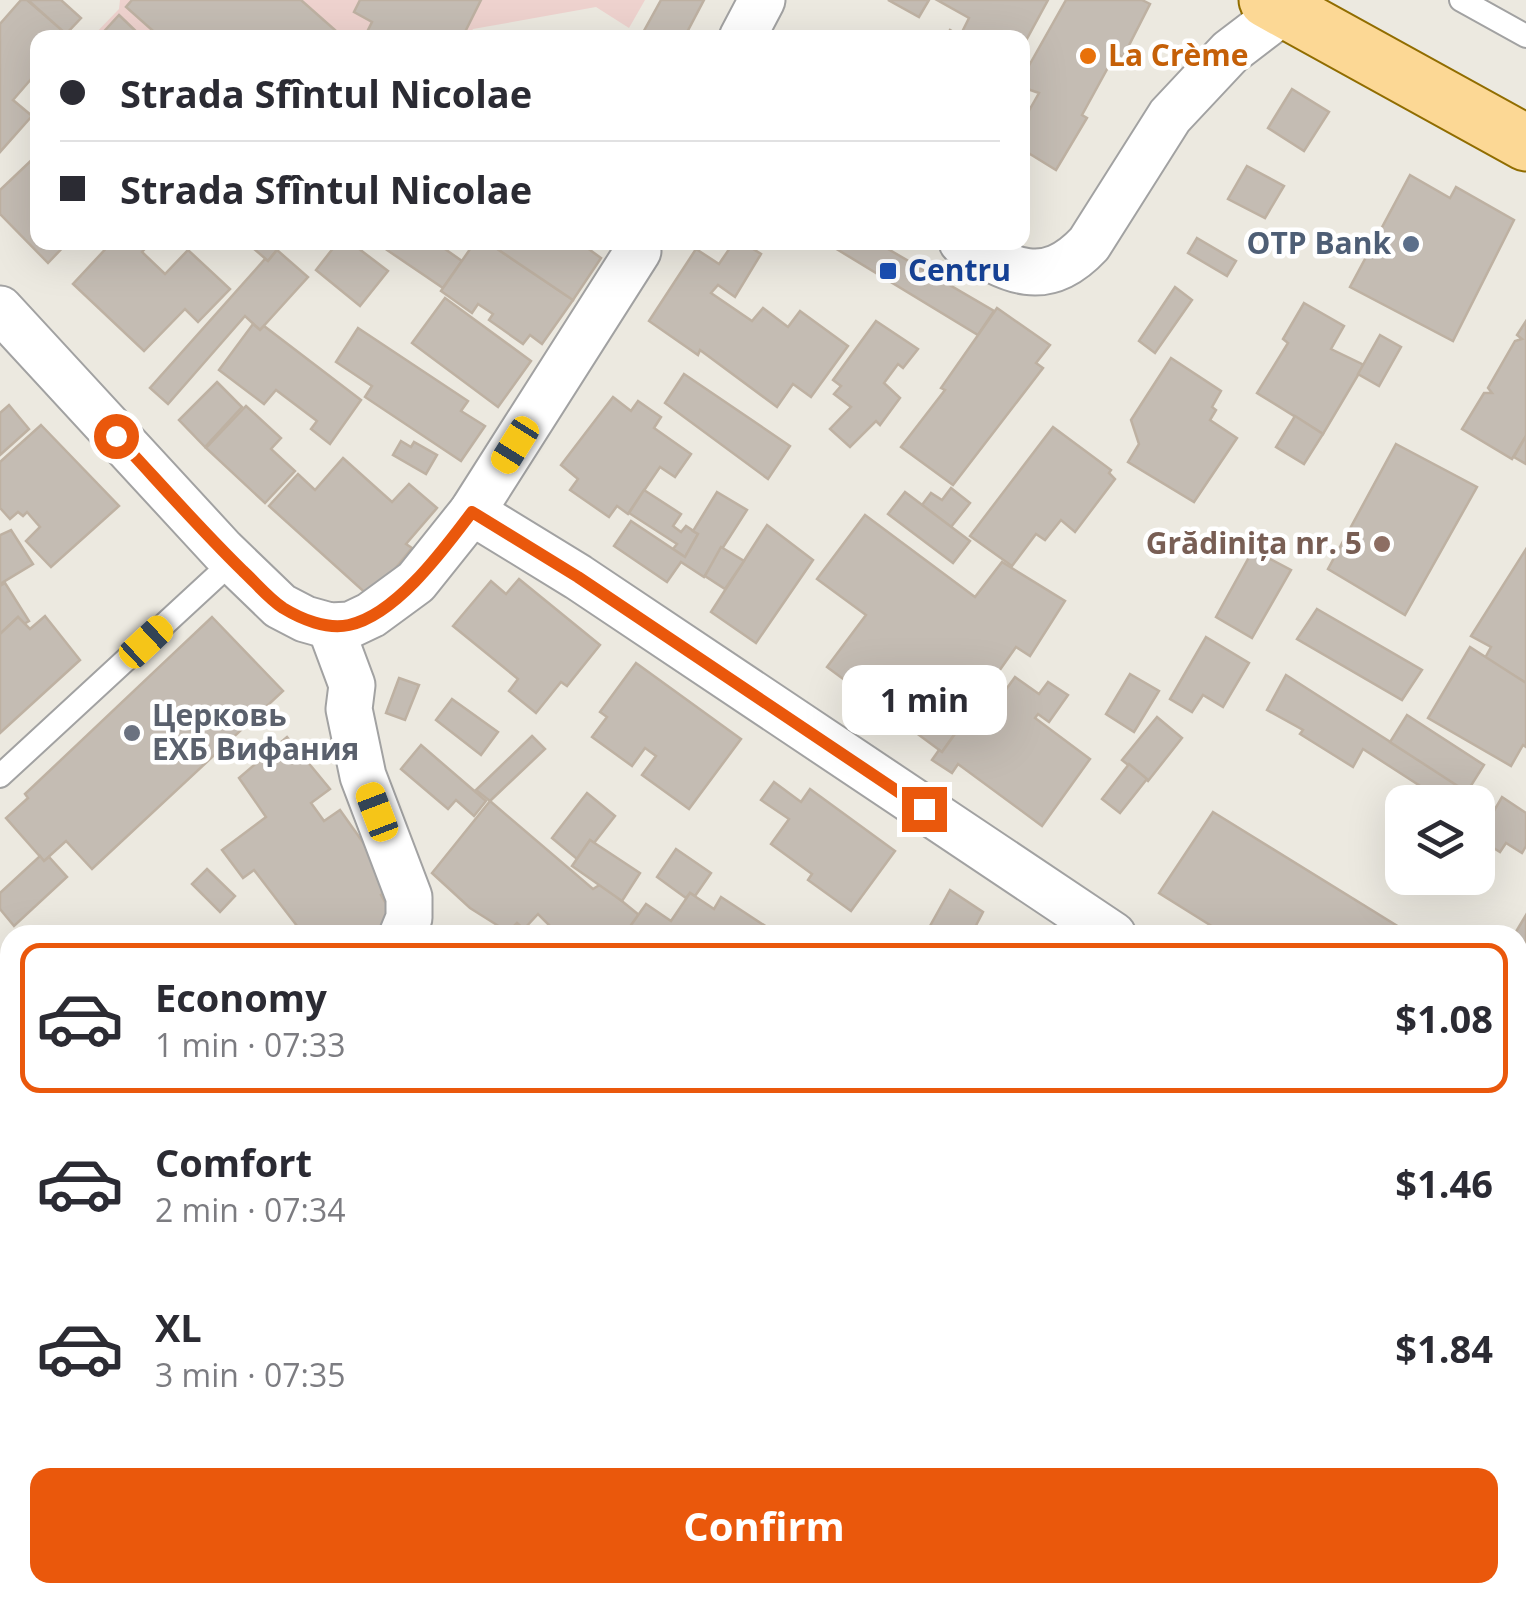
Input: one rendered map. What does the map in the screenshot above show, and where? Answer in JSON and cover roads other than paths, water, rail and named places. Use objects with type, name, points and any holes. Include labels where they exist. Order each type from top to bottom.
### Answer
[{"type":"main road","points":[[1276,5],[1526,143]]},
{"type":"street","points":[[746,30],[762,0]]},
{"type":"street","points":[[975,250],[1002,266],[1029,273],[1052,270],[1073,261],[1090,244],[1170,116],[1276,5]]},
{"type":"street","points":[[0,308],[233,562],[280,606],[330,626],[350,625],[416,582],[472,512],[638,251]]},
{"type":"street","points":[[472,512],[578,577],[1098,925]]},
{"type":"street","points":[[330,626],[352,684],[349,709],[363,776],[409,897],[406,925]]},
{"type":"lane","points":[[1461,0],[1526,36]]},
{"type":"lane","points":[[0,776],[233,562]]},
{"type":"place","name":"La Crème","points":[[1088,56]]},
{"type":"place","name":"OTP Bank","points":[[1411,244]]},
{"type":"place","name":"Centru","points":[[888,271]]},
{"type":"place","name":"Grădinița nr. 5","points":[[1382,544]]},
{"type":"place","name":"Церковь ЕХБ Вифания","points":[[132,733]]}]
